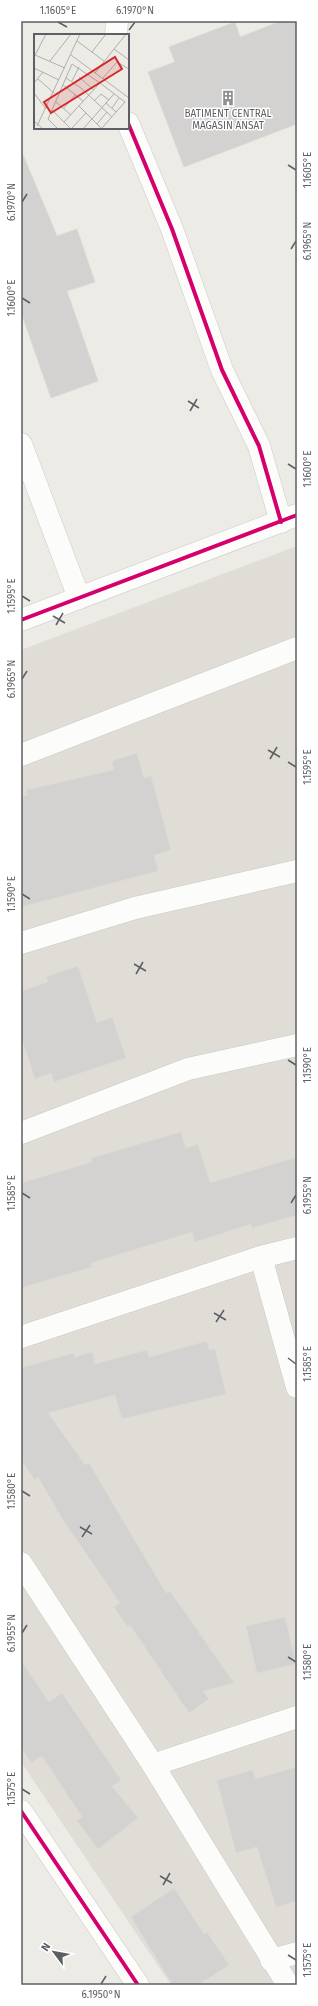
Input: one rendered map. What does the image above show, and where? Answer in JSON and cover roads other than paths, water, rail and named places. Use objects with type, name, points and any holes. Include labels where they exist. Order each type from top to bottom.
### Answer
[{"type":"street","points":[[116,34],[117,21]]},
{"type":"street","points":[[21,620],[289,518],[260,446],[222,370],[172,229],[129,125]]},
{"type":"street","points":[[21,444],[79,598]]},
{"type":"street","points":[[21,755],[297,648]]},
{"type":"street","points":[[21,943],[135,908],[297,871]]},
{"type":"street","points":[[21,1133],[188,1069],[297,1045]]},
{"type":"street","points":[[21,1337],[261,1257],[297,1248]]},
{"type":"street","points":[[261,1257],[297,1387]]},
{"type":"street","points":[[21,1563],[153,1765],[288,1985]]},
{"type":"street","points":[[153,1765],[297,1717]]},
{"type":"street","points":[[21,1811],[138,1985]]},
{"type":"street","points":[[272,1960],[297,1953]]},
{"type":"place","name":"BATIMENT CENTRAL MAGASIN ANSAT","points":[[228,98]]}]
